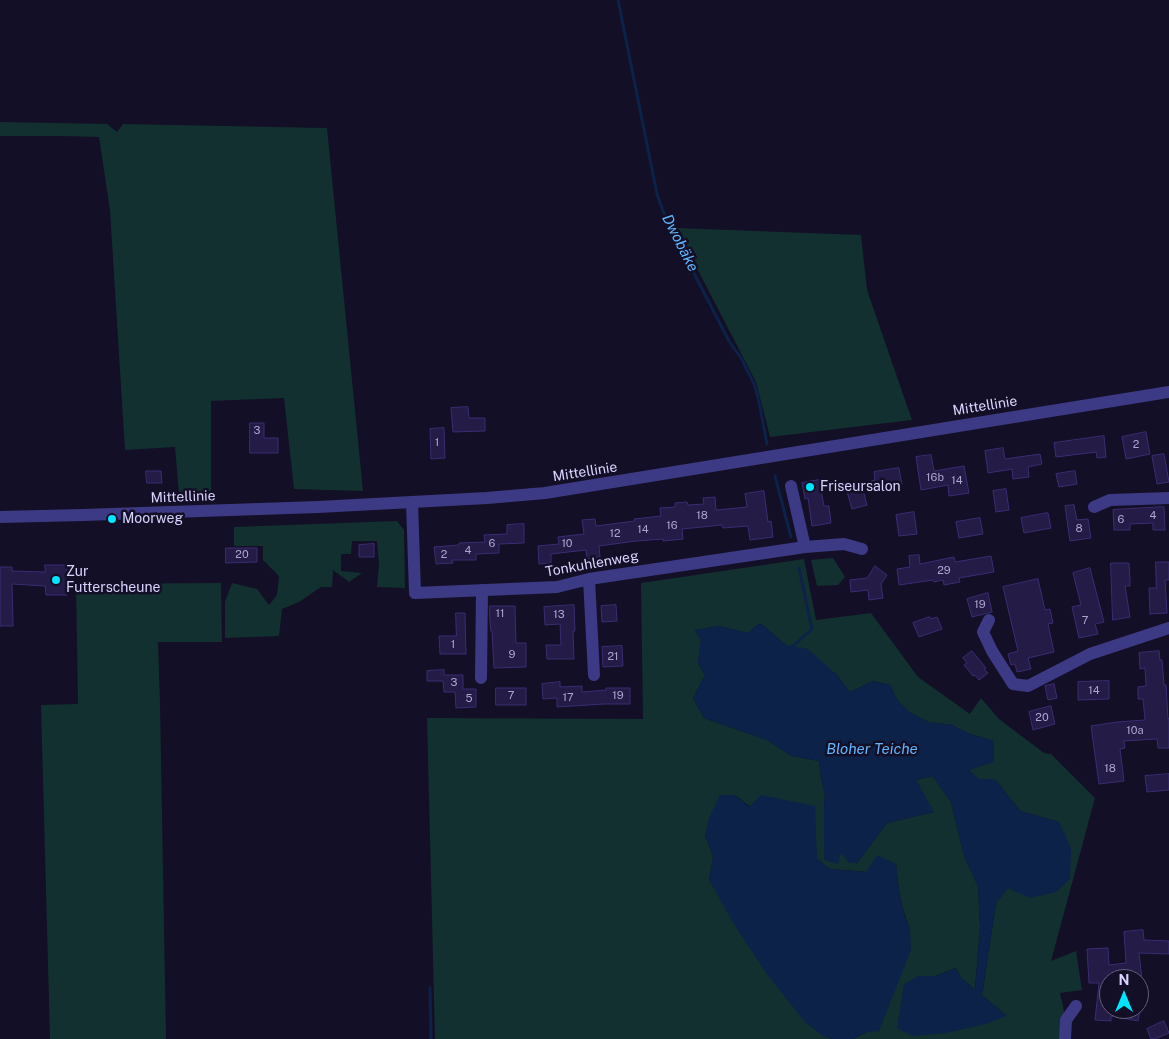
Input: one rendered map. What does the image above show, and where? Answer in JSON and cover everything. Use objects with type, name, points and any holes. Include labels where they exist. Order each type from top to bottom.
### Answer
[{"type":"street","name":"Mittellinie","points":[[0,517],[83,516],[290,508],[545,494],[1169,392]]},
{"type":"street","points":[[791,486],[805,547]]},
{"type":"street","points":[[1094,507],[1110,500],[1169,498]]},
{"type":"street","name":"Tonkuhlenweg","points":[[412,502],[415,593],[557,587],[589,579],[805,547],[844,544],[862,549]]},
{"type":"street","points":[[589,579],[594,675]]},
{"type":"street","points":[[481,678],[482,590]]},
{"type":"street","points":[[989,620],[983,632],[989,645],[1013,684],[1020,686],[1028,686],[1090,654],[1169,628]]},
{"type":"street","points":[[1065,1039],[1066,1020],[1076,1006]]},
{"type":"green space","points":[[0,122],[107,124],[117,132],[123,124],[327,128],[363,491],[294,489],[284,398],[211,401],[211,494],[179,494],[175,447],[125,450],[110,210],[99,137],[0,136]]},
{"type":"green space","points":[[676,228],[861,235],[867,290],[912,420],[770,437],[756,382]]},
{"type":"green space","points":[[397,521],[404,530],[405,588],[377,587],[379,564],[377,541],[352,541],[351,554],[341,554],[341,571],[362,573],[349,582],[333,570],[332,587],[321,587],[299,602],[282,609],[279,636],[225,638],[225,602],[232,583],[257,589],[269,605],[277,595],[279,576],[263,560],[263,546],[234,546],[234,527]]},
{"type":"green space","points":[[833,558],[845,577],[838,585],[817,586],[811,560]]},
{"type":"green space","points":[[804,559],[816,620],[871,613],[918,677],[970,714],[981,698],[999,719],[1044,753],[1051,754],[1095,798],[1051,961],[1076,951],[1082,990],[1060,993],[1066,1020],[1065,1039],[853,1039],[867,1032],[910,929],[900,897],[896,864],[866,872],[830,869],[735,795],[721,795],[705,835],[713,856],[709,880],[823,1036],[833,1039],[435,1039],[427,718],[643,719],[641,583]],"holes":[[[760,623],[786,645],[836,674],[850,692],[873,681],[890,685],[898,701],[909,712],[928,722],[952,725],[970,734],[994,741],[968,769],[979,780],[995,779],[1020,811],[1059,822],[996,903],[982,995],[1007,1016],[904,985],[919,976],[935,976],[956,968],[962,979],[975,989],[980,927],[978,886],[964,856],[951,802],[933,776],[915,780],[933,812],[887,823],[857,863],[841,853],[825,860],[825,794],[819,761],[792,756],[767,740],[704,718],[693,698],[705,675],[698,663],[701,640],[695,630],[719,626],[748,633]]]},
{"type":"green space","points":[[221,583],[222,642],[158,642],[166,1039],[50,1039],[41,705],[78,704],[76,584]]},
{"type":"water","name":"Bloher Teiche","points":[[760,623],[786,645],[808,649],[836,674],[850,692],[873,681],[890,685],[898,701],[909,712],[928,722],[952,725],[970,734],[994,741],[994,762],[969,770],[979,779],[995,779],[1020,811],[1059,822],[1071,848],[1070,879],[1056,892],[1030,898],[1008,888],[996,903],[982,995],[1007,1016],[985,1024],[946,1033],[913,1036],[897,1028],[904,984],[919,976],[935,976],[956,968],[962,979],[975,989],[980,927],[978,886],[964,856],[951,802],[933,777],[916,779],[934,812],[887,823],[857,863],[849,863],[841,853],[838,864],[824,860],[825,794],[819,761],[792,756],[767,740],[704,718],[693,698],[705,675],[698,663],[701,640],[695,630],[719,626],[748,633]]},
{"type":"water","points":[[720,795],[735,795],[749,807],[761,795],[815,806],[817,859],[830,869],[866,872],[877,855],[896,864],[899,891],[904,914],[910,929],[911,950],[879,1031],[867,1032],[853,1039],[833,1039],[823,1036],[805,1022],[766,973],[732,921],[709,880],[713,856],[705,835],[709,818]]},
{"type":"building","points":[[468,407],[469,418],[485,418],[485,431],[453,432],[451,408]]},
{"type":"building","points":[[250,423],[264,423],[264,438],[278,438],[278,453],[250,453]]},
{"type":"building","points":[[444,428],[445,458],[431,459],[430,429]]},
{"type":"building","points":[[1146,432],[1150,454],[1126,459],[1122,437]]},
{"type":"building","points":[[1104,436],[1106,457],[1097,458],[1096,452],[1056,457],[1054,443]]},
{"type":"building","points":[[1003,448],[1005,459],[1040,454],[1042,464],[1028,467],[1029,477],[1013,479],[1012,469],[988,473],[985,451]]},
{"type":"building","points":[[1164,454],[1169,482],[1157,484],[1152,456]]},
{"type":"building","points":[[931,455],[934,471],[964,466],[969,493],[949,496],[948,485],[921,490],[916,457]]},
{"type":"building","points":[[899,468],[902,485],[863,490],[867,505],[852,509],[846,488],[875,480],[874,472]]},
{"type":"building","points":[[146,471],[161,471],[162,483],[147,483]]},
{"type":"building","points":[[1075,471],[1077,484],[1059,487],[1056,474]]},
{"type":"building","points":[[819,480],[824,506],[829,506],[831,523],[812,526],[808,498],[805,499],[802,483]]},
{"type":"building","points":[[1006,489],[1009,510],[996,512],[993,491]]},
{"type":"building","points":[[764,491],[768,522],[771,521],[773,537],[750,540],[748,526],[723,528],[722,525],[682,529],[683,539],[636,541],[599,546],[600,557],[587,559],[586,550],[551,554],[551,563],[539,564],[538,546],[559,544],[558,537],[584,534],[582,520],[595,519],[596,526],[635,521],[634,519],[661,516],[660,508],[675,507],[675,503],[687,502],[688,505],[704,504],[703,498],[715,497],[716,510],[747,507],[745,494]]},
{"type":"building","points":[[1074,505],[1077,520],[1088,519],[1091,538],[1070,541],[1065,506]]},
{"type":"building","points":[[1164,507],[1165,530],[1153,530],[1153,523],[1130,524],[1130,530],[1114,530],[1113,510]]},
{"type":"building","points":[[914,512],[917,534],[899,536],[896,515]]},
{"type":"building","points":[[1048,513],[1051,528],[1024,533],[1021,518]]},
{"type":"building","points":[[980,518],[983,534],[959,538],[956,522]]},
{"type":"building","points":[[524,524],[524,543],[499,544],[499,553],[476,554],[476,560],[452,560],[453,563],[436,564],[434,547],[459,545],[459,543],[485,542],[484,535],[507,534],[507,525]]},
{"type":"building","points":[[374,544],[374,557],[359,557],[359,545]]},
{"type":"building","points":[[226,548],[257,548],[257,562],[226,563]]},
{"type":"building","points":[[919,555],[920,564],[954,557],[955,562],[991,556],[994,572],[959,578],[960,582],[944,585],[943,580],[934,582],[933,580],[899,585],[897,569],[910,567],[909,556]]},
{"type":"building","points":[[1156,562],[1169,562],[1169,580],[1165,580],[1167,613],[1150,614],[1149,588],[1156,588]]},
{"type":"building","points":[[1111,563],[1129,563],[1130,586],[1125,586],[1130,617],[1113,620]]},
{"type":"building","points":[[45,565],[67,565],[67,595],[46,595],[45,586],[12,584],[13,626],[0,626],[0,567],[12,567],[12,571],[45,572]]},
{"type":"building","points":[[875,566],[887,575],[881,584],[883,598],[869,600],[868,590],[851,592],[850,580],[867,578]]},
{"type":"building","points":[[1090,568],[1104,622],[1095,624],[1098,634],[1079,638],[1072,607],[1081,605],[1073,573]]},
{"type":"building","points":[[1038,579],[1045,610],[1050,609],[1053,623],[1048,624],[1054,652],[1028,658],[1031,669],[1017,672],[1015,664],[1011,665],[1008,654],[1018,651],[1003,587]]},
{"type":"building","points":[[988,593],[992,612],[972,617],[967,599]]},
{"type":"building","points":[[574,605],[574,659],[547,659],[546,645],[561,645],[560,624],[545,625],[544,607]]},
{"type":"building","points":[[616,605],[617,621],[602,622],[601,606]]},
{"type":"building","points":[[490,606],[515,606],[516,643],[526,643],[526,667],[494,668]]},
{"type":"building","points":[[456,613],[465,613],[466,654],[440,654],[439,636],[456,636]]},
{"type":"building","points":[[930,617],[931,619],[937,617],[942,629],[919,637],[913,623]]},
{"type":"building","points":[[622,646],[623,666],[603,667],[602,647]]},
{"type":"building","points":[[972,651],[988,673],[979,680],[964,665],[967,663],[963,658]]},
{"type":"building","points":[[1159,651],[1160,660],[1162,660],[1164,685],[1166,685],[1169,748],[1158,748],[1157,739],[1124,741],[1125,748],[1120,749],[1124,781],[1099,784],[1091,726],[1145,720],[1143,699],[1138,699],[1138,687],[1146,686],[1145,668],[1140,669],[1139,653]]},
{"type":"building","points":[[444,670],[444,675],[463,675],[463,689],[476,689],[476,707],[456,708],[455,692],[444,692],[443,681],[427,681],[427,671]]},
{"type":"building","points":[[1109,681],[1109,699],[1078,700],[1078,682]]},
{"type":"building","points":[[560,682],[560,687],[582,686],[582,692],[606,690],[606,688],[630,688],[630,704],[557,707],[557,698],[543,699],[542,684]]},
{"type":"building","points":[[1054,684],[1057,698],[1048,700],[1045,686]]},
{"type":"building","points":[[496,688],[526,688],[526,705],[496,705]]},
{"type":"building","points":[[1051,706],[1055,724],[1033,730],[1029,712]]},
{"type":"building","points":[[1169,774],[1169,790],[1147,792],[1145,776]]},
{"type":"building","points":[[1143,930],[1144,940],[1169,941],[1169,954],[1139,953],[1141,969],[1099,969],[1099,983],[1089,983],[1087,949],[1108,948],[1109,965],[1126,963],[1124,932]]},
{"type":"building","points":[[1099,983],[1099,1019],[1111,1019],[1111,1021],[1095,1020]]},
{"type":"building","points":[[1164,1021],[1169,1033],[1151,1039],[1147,1029]]},
{"type":"waterway","name":"Dwobäke","points":[[618,0],[657,194],[683,252],[729,341],[741,358],[755,386],[767,444]]},
{"type":"waterway","name":"Dwobäke","points":[[775,476],[791,537]]},
{"type":"waterway","name":"Dwobäke","points":[[793,646],[812,629],[799,568]]},
{"type":"waterway","points":[[430,988],[431,1039]]},
{"type":"place","name":"Friseursalon","points":[[810,487]]},
{"type":"place","name":"Moorweg","points":[[112,519]]},
{"type":"place","name":"Zur Futterscheune","points":[[56,580]]}]
